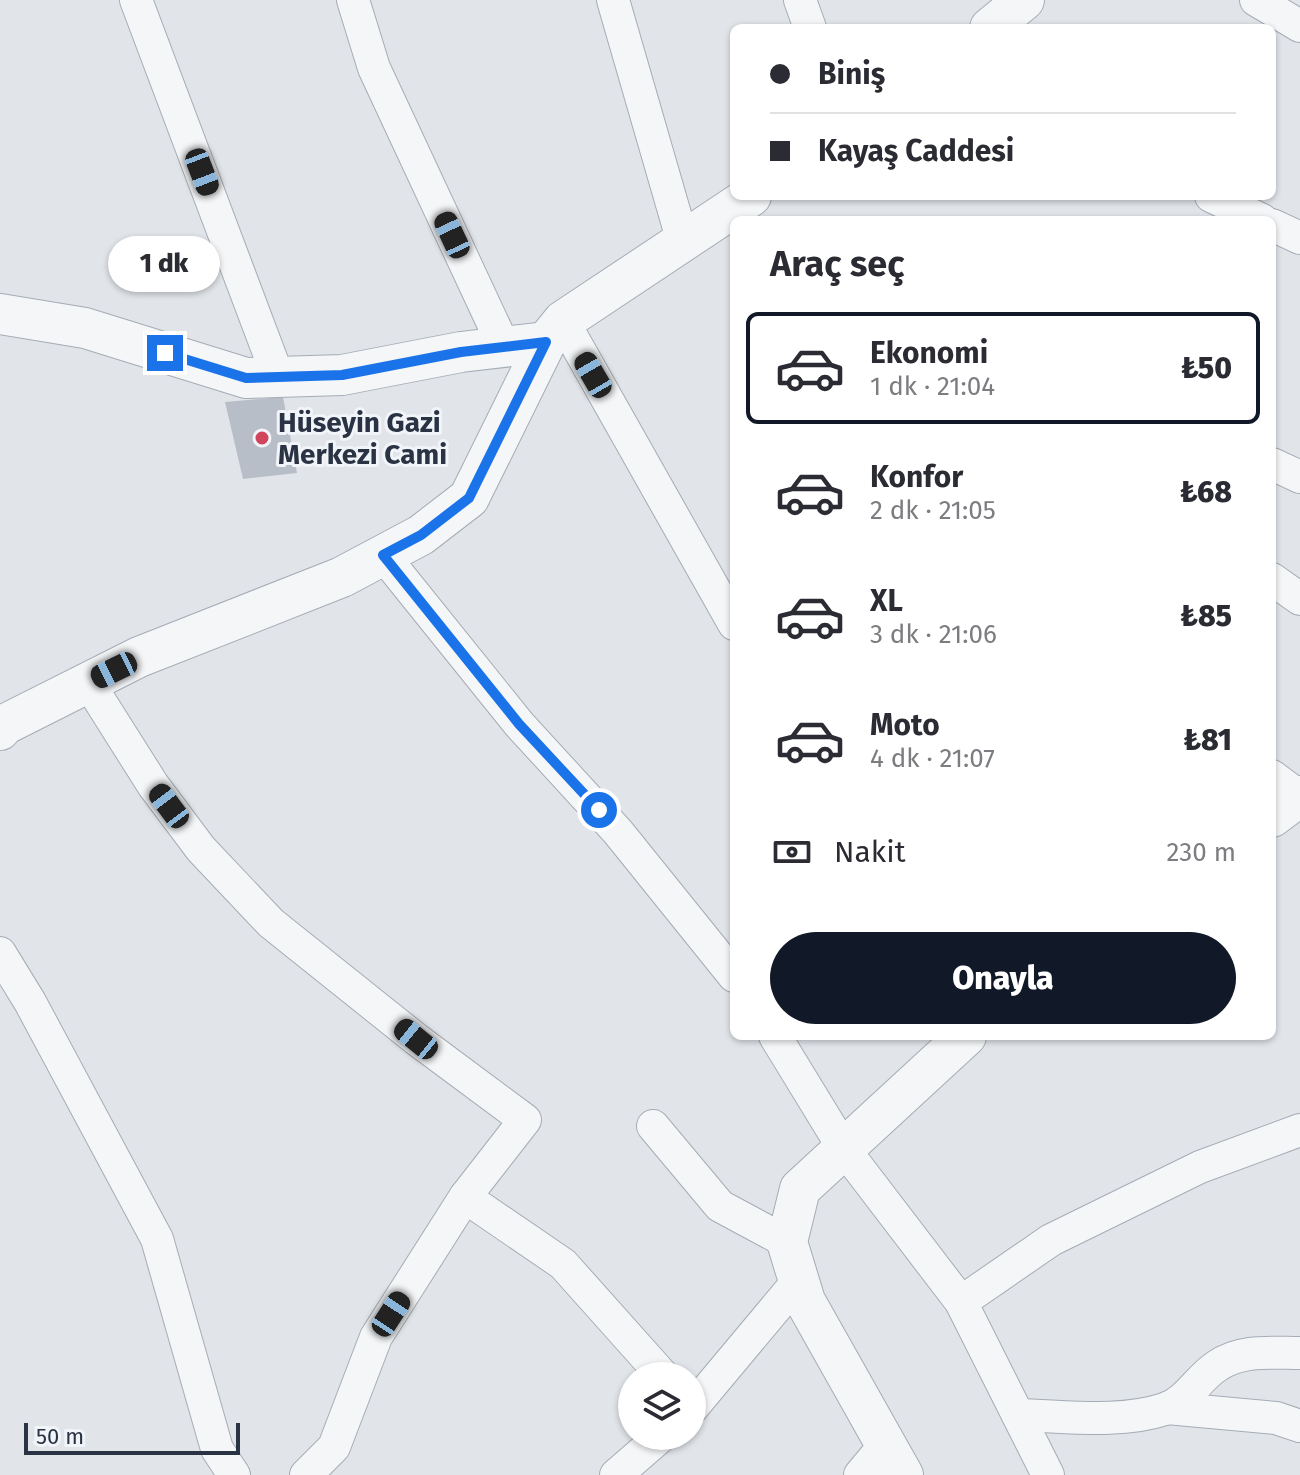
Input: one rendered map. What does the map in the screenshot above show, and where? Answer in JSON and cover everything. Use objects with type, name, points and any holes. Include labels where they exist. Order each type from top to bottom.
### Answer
[{"type":"street","points":[[136,0],[278,377]]},
{"type":"street","points":[[353,0],[374,68],[504,347]]},
{"type":"street","points":[[613,0],[709,234]]},
{"type":"street","points":[[800,0],[809,24]]},
{"type":"street","points":[[1256,0],[1300,26]]},
{"type":"street","points":[[0,314],[85,328],[246,378],[342,375],[504,347],[554,332],[709,234],[747,200]]},
{"type":"street","points":[[1220,200],[1254,216]]},
{"type":"street","points":[[1276,227],[1300,238]]},
{"type":"street","points":[[0,730],[4,725],[139,657],[342,577],[421,535],[469,498],[554,332]]},
{"type":"street","points":[[554,332],[730,618]]},
{"type":"street","points":[[1276,466],[1300,477]]},
{"type":"street","points":[[383,555],[519,724],[618,832],[730,971]]},
{"type":"street","points":[[1276,582],[1300,599]]},
{"type":"street","points":[[88,682],[153,785],[201,849],[271,923],[416,1039],[525,1120],[465,1197],[376,1337],[334,1447],[306,1475]]},
{"type":"street","points":[[1276,779],[1300,796],[1276,814]]},
{"type":"street","points":[[0,953],[30,1002],[157,1239],[217,1449],[234,1475]]},
{"type":"street","points":[[777,1040],[844,1149],[961,1302],[1048,1475]]},
{"type":"street","points":[[860,1475],[894,1460],[805,1301],[787,1242],[800,1189],[962,1040]]},
{"type":"street","points":[[653,1126],[720,1206],[787,1242]]},
{"type":"street","points":[[961,1302],[1051,1240],[1200,1167],[1300,1130]]},
{"type":"street","points":[[465,1197],[563,1264],[650,1362]]},
{"type":"street","points":[[706,1391],[799,1280]]},
{"type":"street","points":[[1167,1408],[1195,1389],[1215,1367],[1238,1355],[1300,1353]]},
{"type":"street","points":[[1018,1415],[1117,1417],[1167,1408],[1276,1418],[1300,1426]]},
{"type":"street","points":[[616,1475],[645,1450]]},
{"type":"building","name":"Hüseyin Gazi Merkezi Cami","points":[[283,397],[297,473],[243,479],[225,402]]},
{"type":"place","name":"Hüseyin Gazi Merkezi Cami","points":[[262,438]]},
{"type":"route","points":[[165,353],[246,378],[342,375],[461,352],[546,342],[469,498],[421,535],[383,555],[519,724],[599,810]]}]
